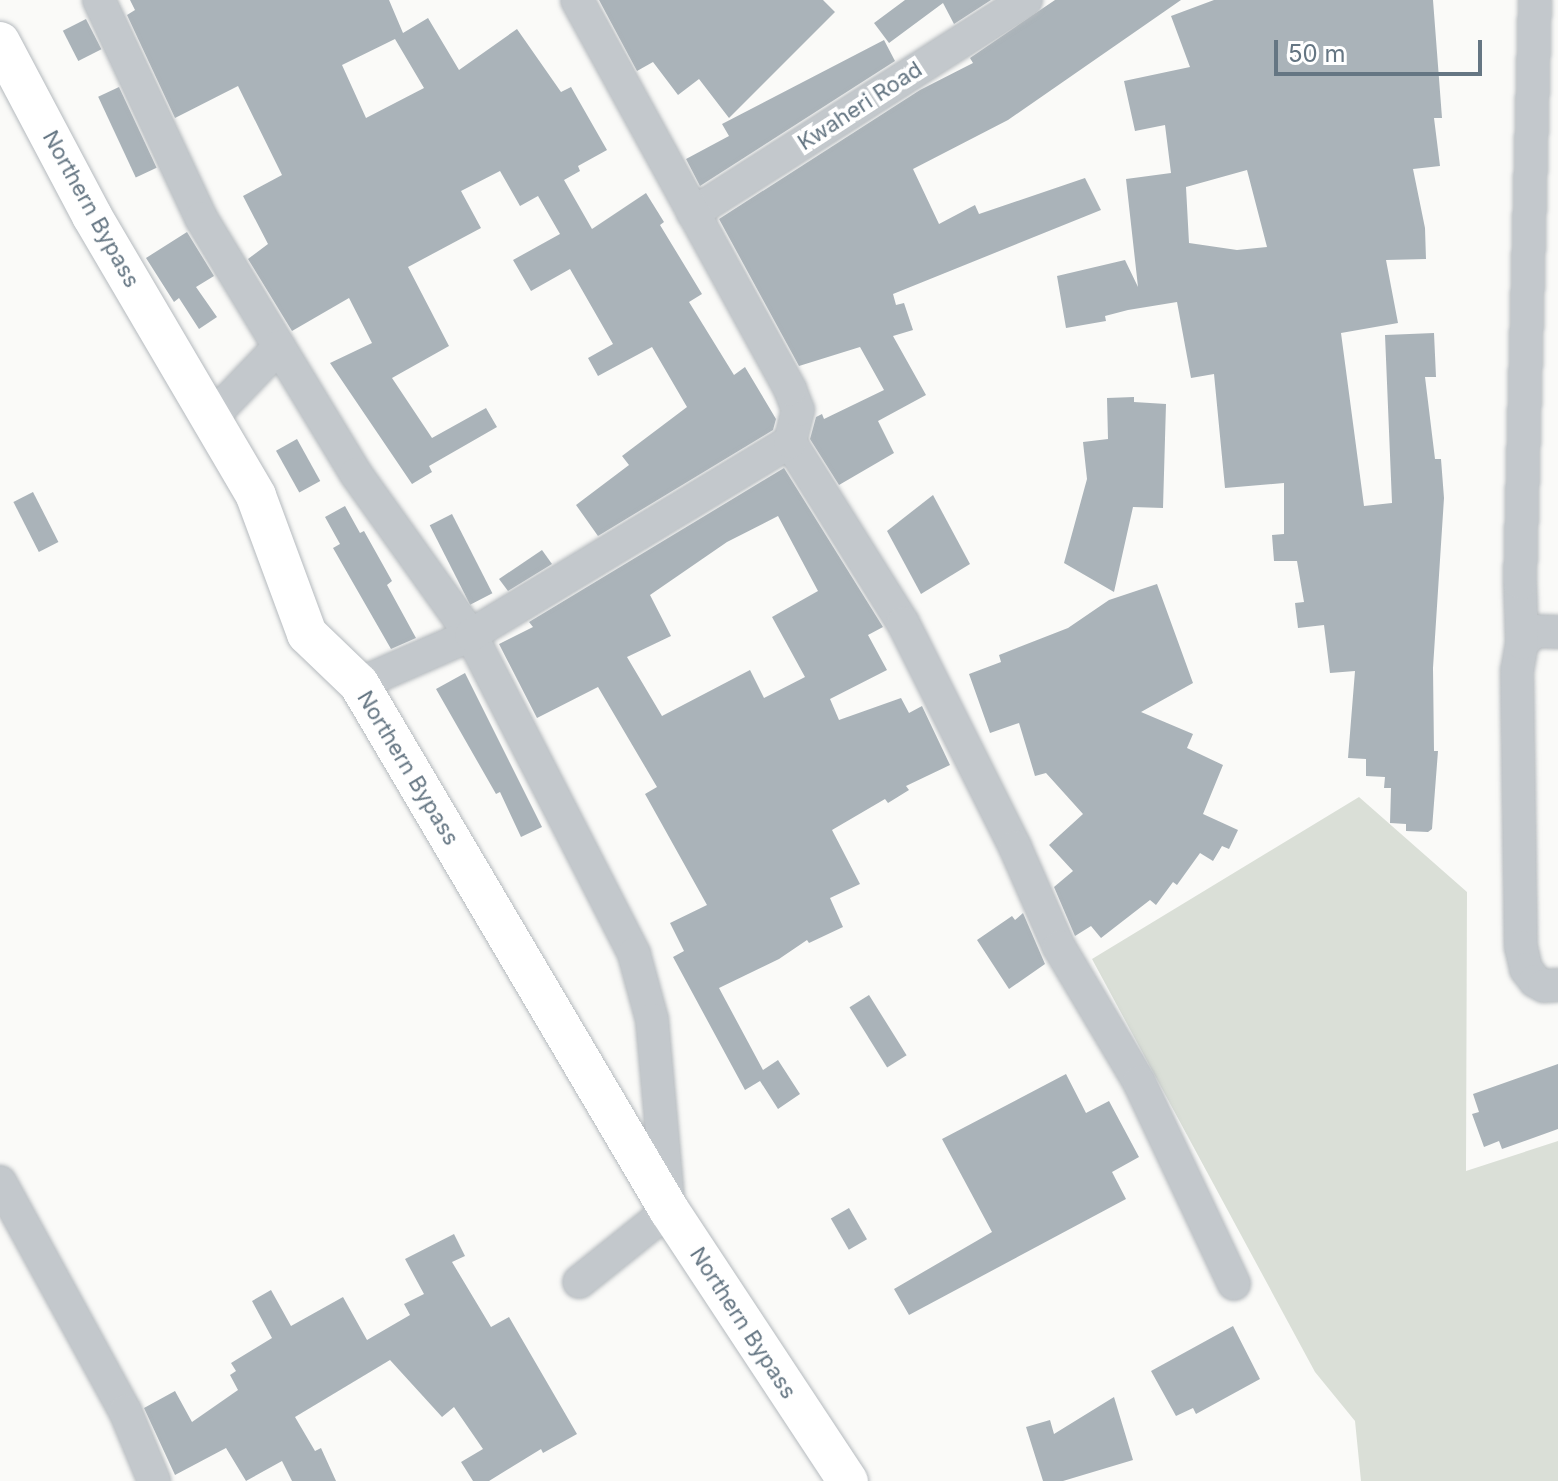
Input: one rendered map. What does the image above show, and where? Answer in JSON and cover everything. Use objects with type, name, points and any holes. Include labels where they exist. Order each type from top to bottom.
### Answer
[{"type":"main road","name":"Northern Bypass","points":[[0,42],[92,216],[256,496],[307,634],[359,684],[669,1210],[848,1481]]},
{"type":"street","points":[[99,0],[201,218],[356,474],[471,635],[634,954],[652,1020],[669,1210],[579,1282]]},
{"type":"street","points":[[359,684],[471,635],[790,442],[798,410],[790,389],[577,0]]},
{"type":"street","name":"Kwaheri Road","points":[[693,213],[1026,0]]},
{"type":"street","points":[[1535,0],[1524,392],[1522,643],[1517,671],[1521,947],[1526,969],[1535,981],[1544,986],[1558,985]]},
{"type":"street","points":[[212,417],[279,347]]},
{"type":"street","points":[[790,442],[903,623],[1015,847],[1059,947],[1139,1082],[1234,1284]]},
{"type":"street","points":[[1522,643],[1535,631],[1558,632]]},
{"type":"street","points":[[0,1182],[125,1411],[154,1481]]},
{"type":"shaded area","points":[[1359,797],[1467,892],[1466,1171],[1558,1141],[1558,1481],[1361,1481],[1355,1421],[1315,1372],[1092,959]]},
{"type":"building","points":[[130,0],[389,0],[403,33],[428,18],[459,70],[517,29],[561,92],[571,87],[607,150],[578,166],[580,171],[564,180],[592,229],[646,193],[664,222],[660,225],[702,294],[689,302],[734,375],[745,367],[776,419],[773,430],[598,536],[576,505],[629,465],[622,456],[687,407],[652,347],[598,376],[588,358],[613,344],[570,269],[531,291],[513,260],[560,234],[538,196],[520,206],[500,171],[461,191],[481,228],[408,267],[449,346],[392,378],[432,438],[486,408],[497,427],[429,466],[432,472],[412,484],[330,363],[372,343],[349,298],[292,331],[248,259],[268,244],[243,196],[282,175],[238,86],[175,118],[127,15],[135,10]],"holes":[[[395,39],[424,88],[366,118],[342,65]]]},
{"type":"building","points":[[599,0],[823,0],[835,12],[729,118],[699,79],[678,95],[653,62],[637,71]]},
{"type":"building","points":[[905,0],[991,0],[954,24],[943,3],[889,43],[874,23]]},
{"type":"building","points":[[1055,0],[1181,0],[1008,120],[913,169],[939,224],[975,205],[979,214],[1085,178],[1101,210],[893,294],[896,305],[904,303],[913,330],[893,336],[926,395],[878,421],[894,453],[839,485],[810,439],[816,417],[822,414],[824,419],[884,390],[860,347],[799,366],[719,219],[920,90],[973,63],[970,58]]},
{"type":"building","points":[[1214,0],[1433,0],[1442,118],[1434,118],[1440,166],[1413,169],[1425,228],[1426,259],[1386,260],[1398,323],[1341,333],[1364,506],[1392,503],[1385,335],[1434,333],[1436,377],[1425,377],[1435,459],[1441,459],[1444,498],[1433,668],[1434,751],[1438,751],[1432,829],[1428,832],[1406,831],[1406,824],[1390,823],[1391,788],[1384,788],[1385,777],[1366,776],[1366,759],[1348,758],[1355,671],[1330,673],[1324,625],[1298,628],[1295,603],[1304,602],[1297,561],[1274,561],[1272,535],[1284,534],[1284,483],[1225,488],[1214,374],[1191,378],[1177,302],[1128,310],[1105,316],[1106,321],[1066,328],[1057,276],[1125,260],[1138,287],[1126,179],[1171,173],[1165,125],[1135,131],[1124,81],[1190,67],[1171,16]],"holes":[[[1247,170],[1267,247],[1237,250],[1189,243],[1186,187]]]},
{"type":"building","points":[[86,19],[101,49],[78,61],[63,31]]},
{"type":"building","points":[[884,40],[895,61],[700,186],[686,159],[729,136],[722,124]]},
{"type":"building","points":[[119,87],[157,168],[136,177],[98,97]]},
{"type":"building","points":[[187,232],[214,276],[196,287],[217,317],[199,329],[179,298],[174,302],[146,258]]},
{"type":"building","points":[[1134,397],[1134,402],[1166,404],[1163,508],[1133,507],[1114,592],[1064,563],[1087,479],[1083,442],[1108,439],[1107,398]]},
{"type":"building","points":[[297,439],[320,481],[299,493],[276,451]]},
{"type":"building","points":[[784,468],[883,627],[868,635],[887,670],[830,699],[839,720],[901,698],[909,713],[922,706],[950,765],[906,786],[909,790],[888,803],[885,799],[832,830],[860,884],[830,898],[843,927],[809,943],[807,940],[779,959],[719,988],[763,1070],[778,1060],[800,1094],[778,1109],[760,1081],[745,1090],[673,957],[684,951],[670,923],[707,905],[645,794],[657,787],[598,687],[537,718],[499,644],[533,627],[529,622]],"holes":[[[778,516],[818,591],[772,617],[805,677],[764,698],[750,670],[662,716],[627,657],[671,636],[650,595],[727,542]]]},
{"type":"building","points":[[33,492],[58,542],[39,552],[13,502]]},
{"type":"building","points":[[933,495],[970,564],[921,594],[887,531]]},
{"type":"building","points":[[345,506],[360,533],[364,531],[392,581],[387,585],[416,638],[391,649],[333,548],[340,544],[325,517]]},
{"type":"building","points":[[452,514],[492,593],[470,605],[430,525]]},
{"type":"building","points":[[542,550],[552,564],[508,591],[499,579]]},
{"type":"building","points":[[1157,584],[1193,683],[1141,712],[1193,734],[1187,748],[1223,765],[1203,814],[1238,830],[1229,849],[1222,846],[1213,861],[1200,853],[1177,885],[1173,882],[1156,905],[1150,900],[1101,938],[1091,926],[1075,936],[1054,887],[1073,871],[1049,845],[1083,814],[1046,773],[1035,776],[1019,723],[990,733],[969,674],[1001,662],[999,655],[1068,628],[1109,600]]},
{"type":"building","points":[[465,673],[542,827],[521,837],[500,792],[496,794],[436,689]]},
{"type":"building","points":[[1023,913],[1045,964],[1009,989],[977,940],[1012,916],[1015,920]]},
{"type":"building","points":[[869,995],[907,1055],[887,1067],[849,1007]]},
{"type":"building","points":[[1558,1064],[1558,1129],[1502,1149],[1499,1141],[1484,1147],[1472,1114],[1479,1112],[1473,1094]]},
{"type":"building","points":[[1066,1074],[1086,1113],[1109,1101],[1139,1157],[1112,1172],[1126,1199],[909,1315],[894,1289],[992,1232],[942,1139]]},
{"type":"building","points":[[849,1208],[867,1239],[849,1250],[831,1218]]},
{"type":"building","points":[[454,1234],[465,1256],[452,1262],[491,1327],[509,1317],[577,1434],[543,1453],[541,1449],[489,1481],[473,1481],[461,1462],[483,1449],[454,1407],[442,1417],[390,1360],[295,1417],[315,1451],[321,1448],[336,1481],[292,1481],[282,1461],[246,1481],[226,1448],[175,1475],[144,1408],[175,1391],[192,1422],[238,1390],[230,1375],[236,1371],[231,1363],[272,1338],[252,1301],[271,1290],[291,1326],[343,1297],[367,1340],[410,1315],[404,1304],[424,1294],[405,1259]]},
{"type":"building","points":[[1233,1326],[1260,1379],[1196,1414],[1193,1408],[1176,1416],[1151,1371]]},
{"type":"building","points":[[1114,1397],[1133,1460],[1063,1481],[1043,1481],[1026,1427],[1050,1420],[1054,1434]]}]
